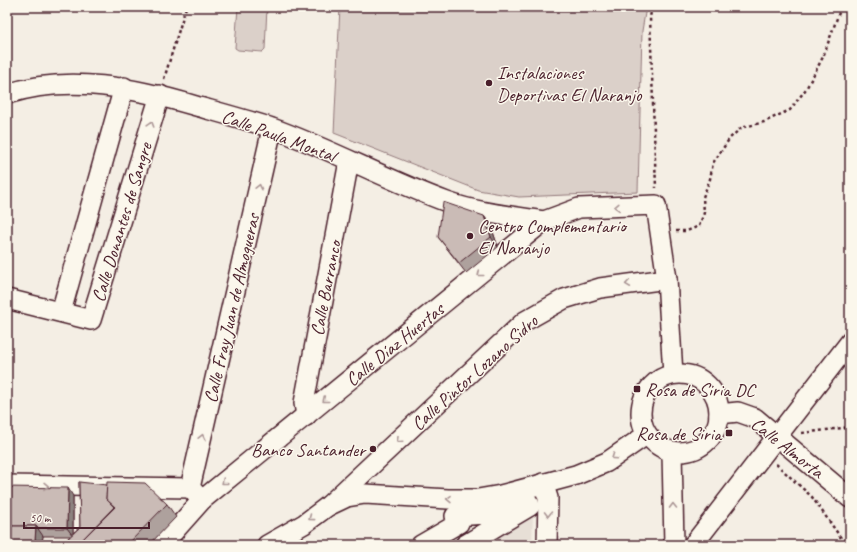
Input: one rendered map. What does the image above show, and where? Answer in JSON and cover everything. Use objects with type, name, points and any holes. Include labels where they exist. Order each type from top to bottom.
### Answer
[{"type":"street","name":"Calle Paula Montal","points":[[7,94],[28,87],[79,84],[124,88],[160,95],[272,129],[448,202],[485,212],[544,221]]},
{"type":"street","name":"Calle Donantes de Sangre","points":[[61,312],[124,88]]},
{"type":"street","name":"Calle Donantes de Sangre","points":[[7,299],[91,320],[160,95]]},
{"type":"street","name":"Calle Fray Juan de Almogueras","points":[[196,494],[272,129]]},
{"type":"street","name":"Calle Barranco","points":[[306,416],[304,403],[349,161]]},
{"type":"street","name":"Calle Díaz Huertas","points":[[162,545],[196,494],[306,416],[544,221],[579,208],[656,205]]},
{"type":"street","points":[[656,205],[667,279],[673,374]]},
{"type":"street","name":"Calle Pintor Lozano Sidro","points":[[328,506],[525,321],[564,298],[600,288],[667,279]]},
{"type":"street","points":[[693,545],[850,342]]},
{"type":"street","points":[[673,374],[690,375],[706,383],[716,397],[719,414],[716,430],[705,444],[690,452],[672,452],[658,446],[646,435],[640,421],[641,405],[647,391],[658,380],[673,374]]},
{"type":"street","name":"Calle Almorta","points":[[719,414],[738,412],[755,418],[850,498]]},
{"type":"street","points":[[421,545],[459,523],[455,516],[543,483],[576,475],[607,462],[646,435]]},
{"type":"street","points":[[672,452],[674,545]]},
{"type":"street","points":[[543,483],[548,498],[547,545]]},
{"type":"street","points":[[7,486],[196,494]]},
{"type":"street","points":[[267,545],[304,524],[328,506],[347,497],[365,494],[448,499],[503,513],[529,504],[530,506],[465,545]]},
{"type":"street","points":[[437,545],[479,507]]},
{"type":"path","points":[[160,95],[186,7]]},
{"type":"path","points":[[652,7],[650,17],[656,205]]},
{"type":"path","points":[[660,233],[687,231],[699,226],[704,213],[703,197],[710,179],[713,163],[730,138],[741,128],[764,122],[790,110],[806,89],[823,57],[841,7]]},
{"type":"path","points":[[778,436],[850,427]]},
{"type":"path","points":[[764,454],[812,497],[846,545]]},
{"type":"shaded area","points":[[238,7],[267,7],[265,49],[262,52],[238,50],[235,48]]},
{"type":"shaded area","name":"Instalaciones Deportivas El Naranjo","points":[[340,7],[646,7],[642,31],[638,192],[519,197],[478,190],[334,133]]},
{"type":"shaded area","points":[[533,509],[532,545],[465,545]]},
{"type":"building","name":"Centro Complementario El Naranjo","points":[[443,202],[484,216],[491,237],[459,263],[438,237]]},
{"type":"building","points":[[79,482],[107,485],[106,499],[114,507],[77,545],[61,545],[80,527]]},
{"type":"building","points":[[107,482],[145,483],[167,504],[127,545],[77,545],[115,507],[106,499]]},
{"type":"building","points":[[7,487],[68,488],[67,528],[8,526],[7,528]]},
{"type":"building","points":[[8,526],[36,526],[35,541],[53,542],[57,545],[7,545]]},
{"type":"place","name":"Instalaciones Deportivas El Naranjo","points":[[489,83]]},
{"type":"place","name":"Centro Complementario El Naranjo","points":[[470,236]]},
{"type":"place","name":"Rosa de Siria DC","points":[[637,389]]},
{"type":"place","name":"Rosa de Siria","points":[[729,433]]},
{"type":"place","name":"Banco Santander","points":[[373,449]]}]
